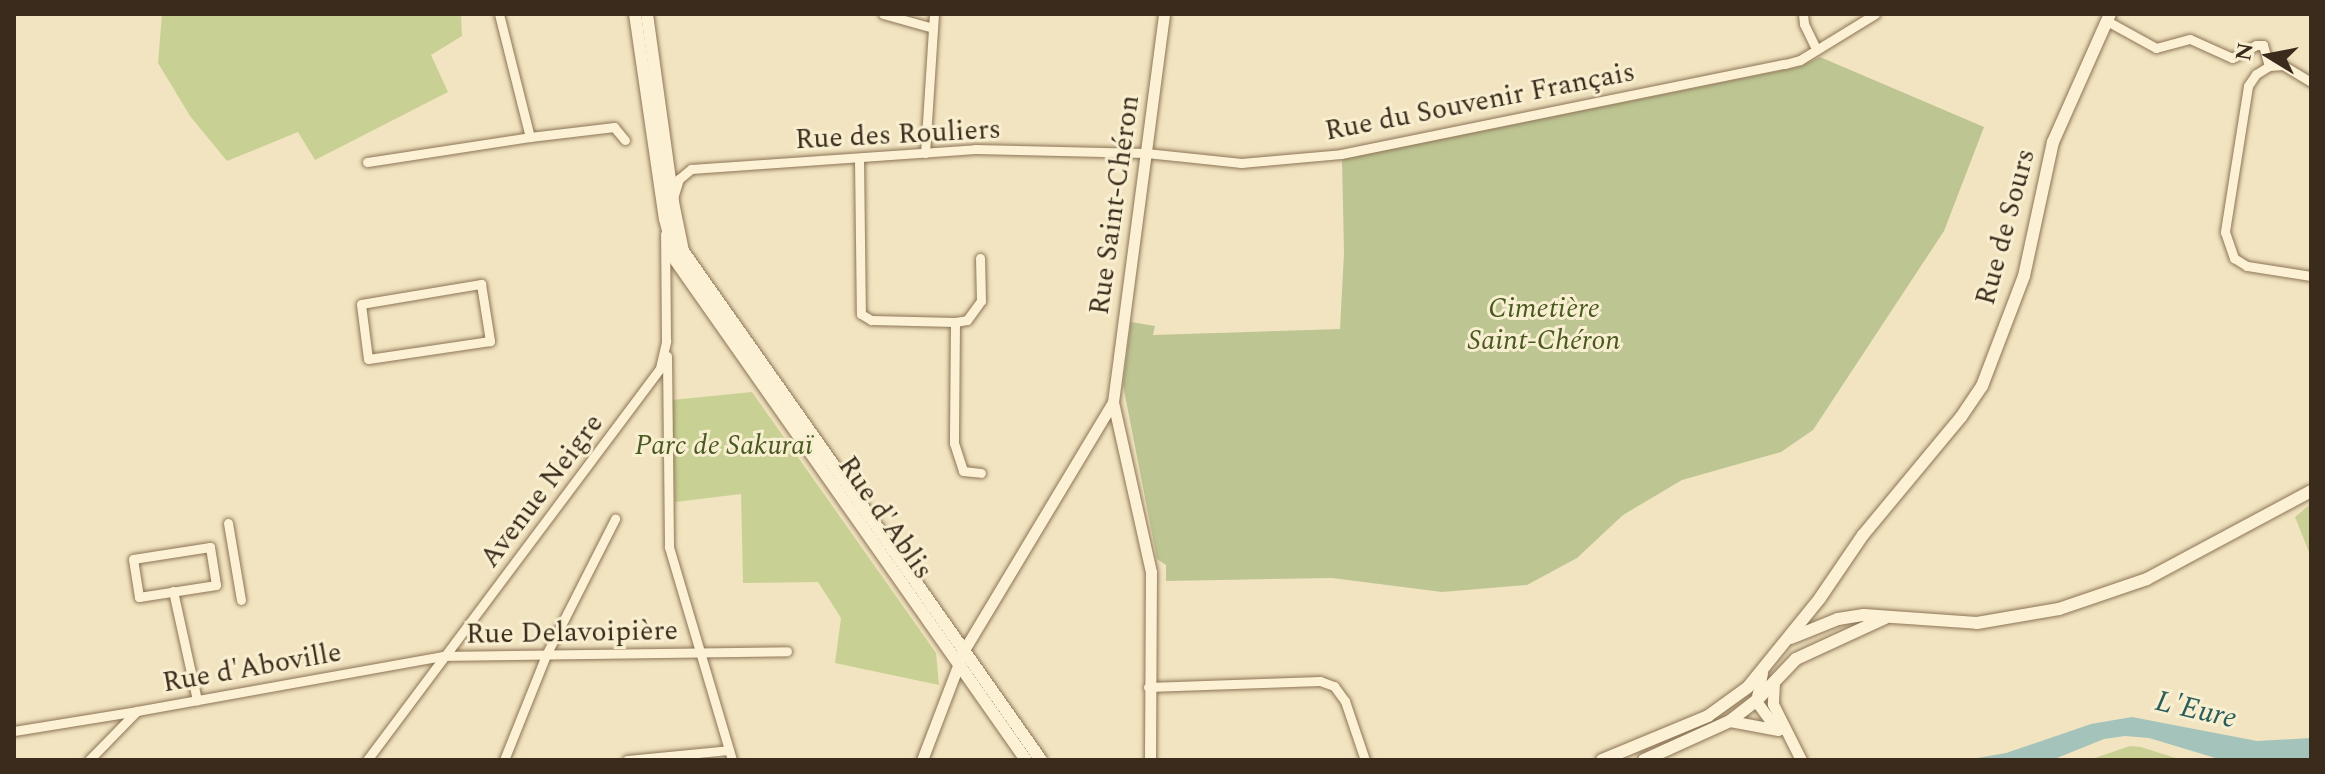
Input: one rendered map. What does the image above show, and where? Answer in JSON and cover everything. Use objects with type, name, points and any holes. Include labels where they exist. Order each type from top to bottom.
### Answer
[{"type":"main road","points":[[635,14],[671,222]]},
{"type":"main road","points":[[647,14],[673,202],[671,222]]},
{"type":"main road","name":"Rue de Sours","points":[[1602,760],[1708,716],[1736,698],[1762,673],[1820,598],[1863,535],[1961,417],[1982,386],[2024,276],[2057,129],[2108,18]]},
{"type":"main road","name":"Rue d'Ablis","points":[[671,222],[679,256],[710,311],[1026,760]]},
{"type":"main road","name":"Rue d'Ablis","points":[[679,256],[1041,760]]},
{"type":"main road","points":[[1788,639],[1838,619],[1864,615],[1977,623],[2059,609],[2147,579],[2311,492]]},
{"type":"main road","points":[[1820,598],[1838,619]]},
{"type":"main road","name":"Rue de Sours","points":[[1796,659],[1820,598]]},
{"type":"main road","points":[[1644,760],[1730,721],[1756,701],[1796,659],[1854,629],[1892,615]]},
{"type":"street","points":[[499,14],[530,137]]},
{"type":"street","points":[[883,14],[933,28]]},
{"type":"street","points":[[925,153],[934,14]]},
{"type":"street","name":"Rue Saint-Chéron","points":[[1113,402],[1164,14]]},
{"type":"street","points":[[1803,14],[1804,24],[1816,49]]},
{"type":"street","name":"Rue du Souvenir Français","points":[[1146,153],[1241,163],[1341,154],[1785,64],[1875,14]]},
{"type":"street","points":[[2108,18],[2156,48],[2190,39],[2232,58],[2263,45],[2269,66]]},
{"type":"street","points":[[2311,82],[2283,65],[2269,66],[2256,74],[2248,86],[2225,232],[2234,258],[2247,266],[2311,276]]},
{"type":"street","points":[[367,162],[614,127],[625,140]]},
{"type":"street","name":"Rue des Rouliers","points":[[673,202],[679,179],[691,169],[975,149],[1146,153]]},
{"type":"street","points":[[859,158],[861,314],[871,320],[967,320],[981,301],[980,258]]},
{"type":"street","name":"Avenue Neigre","points":[[367,760],[660,368],[666,341],[665,276],[671,222]]},
{"type":"street","points":[[665,276],[679,256]]},
{"type":"street","points":[[481,284],[490,341],[368,359],[366,349],[361,304],[481,284]]},
{"type":"street","points":[[955,322],[954,443],[963,471],[981,473]]},
{"type":"street","points":[[627,760],[731,755],[669,547],[666,341]]},
{"type":"street","points":[[922,760],[957,662],[1113,402]]},
{"type":"street","points":[[1113,402],[1151,572],[1150,760]]},
{"type":"street","points":[[504,760],[546,655],[615,519]]},
{"type":"street","points":[[228,523],[241,600]]},
{"type":"street","points":[[210,547],[216,585],[173,591],[139,597],[133,559],[210,547]]},
{"type":"street","points":[[173,591],[197,700]]},
{"type":"street","name":"Rue Delavoipière","points":[[443,656],[787,651]]},
{"type":"street","name":"Rue d'Aboville","points":[[89,760],[137,711],[443,656]]},
{"type":"street","points":[[1762,673],[1756,701],[1776,729],[1788,738]]},
{"type":"street","points":[[1148,687],[1320,681],[1334,686],[1345,701],[1365,760]]},
{"type":"street","points":[[1774,682],[1773,704],[1801,760]]},
{"type":"street","points":[[1736,698],[1773,704]]},
{"type":"street","points":[[14,731],[137,711]]},
{"type":"street","points":[[1730,721],[1776,729]]},
{"type":"green space","points":[[162,14],[461,14],[462,36],[431,55],[448,92],[315,160],[298,132],[227,161],[190,116],[158,63]]},
{"type":"green space","name":"Cimetière Saint-Chéron","points":[[1820,57],[1984,127],[1944,231],[1813,430],[1781,452],[1682,480],[1623,515],[1577,558],[1527,585],[1442,592],[1332,578],[1166,581],[1166,565],[1157,559],[1123,385],[1131,322],[1155,326],[1153,335],[1340,329],[1344,253],[1342,159],[1798,67]]},
{"type":"green space","name":"Parc de Sakuraï","points":[[752,392],[936,653],[939,685],[835,663],[841,618],[818,582],[743,583],[741,494],[675,502],[672,400]]},
{"type":"green space","points":[[2308,506],[2311,507],[2311,557],[2295,517]]},
{"type":"green space","points":[[2130,746],[2141,747],[2182,760],[2089,760]]},
{"type":"water","points":[[2132,717],[2257,741],[2311,738],[2311,760],[2222,760],[2149,738],[2125,736],[2104,739],[2052,760],[1966,760],[2006,753],[2091,724]]},
{"type":"water label","name":"L'Eure","points":[[2196,710]]}]
